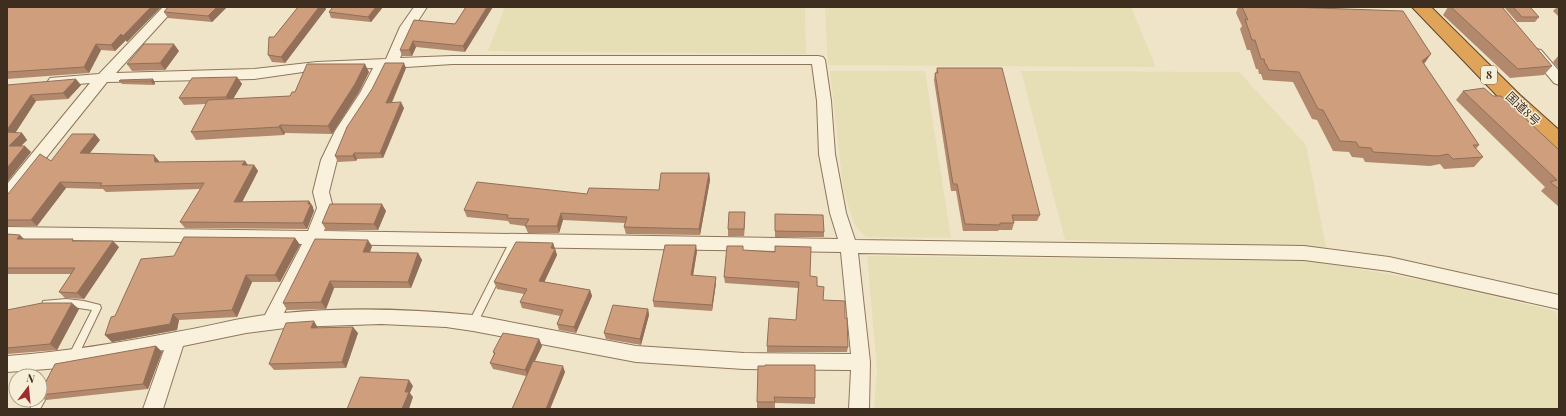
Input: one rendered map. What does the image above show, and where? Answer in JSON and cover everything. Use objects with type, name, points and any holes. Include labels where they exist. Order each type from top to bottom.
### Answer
[{"type":"highway","name":"国道8号","points":[[1421,7],[1513,100],[1559,142]]},
{"type":"street","points":[[7,195],[103,78],[170,7]]},
{"type":"street","points":[[271,322],[313,238],[325,208],[321,192],[329,160],[342,131],[386,64],[411,18],[421,7]]},
{"type":"street","points":[[1527,42],[1559,80]]},
{"type":"street","points":[[44,82],[103,78],[254,74],[317,66],[452,60],[818,60],[824,101],[827,154],[838,213],[850,247],[861,362],[859,409]]},
{"type":"street","points":[[7,234],[1304,253],[1389,264],[1559,302]]},
{"type":"street","points":[[7,364],[62,363],[246,325],[293,320],[381,317],[446,320],[473,323],[636,354],[744,361],[861,362]]},
{"type":"street","points":[[153,409],[176,340]]},
{"type":"lane","points":[[473,323],[514,242]]},
{"type":"lane","points":[[34,306],[61,302],[84,304],[97,308],[62,363]]},
{"type":"shaded area","points":[[505,7],[805,7],[806,54],[488,51]]},
{"type":"shaded area","points":[[825,7],[1131,7],[1156,67],[828,65]]},
{"type":"shaded area","points":[[830,71],[925,71],[951,238],[866,237],[854,224],[843,188]]},
{"type":"shaded area","points":[[1021,71],[1239,72],[1306,145],[1326,247],[1065,240]]},
{"type":"shaded area","points":[[867,256],[1313,261],[1432,282],[1555,311],[1559,316],[1559,409],[874,409],[877,368]]},
{"type":"building","points":[[7,7],[151,7],[123,36],[121,34],[111,45],[96,44],[84,67],[7,72]]},
{"type":"building","points":[[168,7],[217,7],[208,16],[164,12]]},
{"type":"building","points":[[298,7],[319,7],[281,57],[268,55],[269,37],[274,37]]},
{"type":"building","points":[[333,7],[376,7],[368,17],[329,12]]},
{"type":"building","points":[[466,7],[487,7],[463,46],[413,41],[409,50],[400,50],[414,20],[455,24]]},
{"type":"building","points":[[1242,7],[1403,11],[1431,54],[1422,61],[1479,145],[1473,145],[1483,157],[1453,159],[1448,154],[1438,156],[1373,152],[1371,148],[1359,147],[1356,142],[1340,141],[1323,110],[1318,109],[1299,72],[1269,70],[1264,59],[1261,59],[1255,40],[1252,40],[1245,19],[1248,20]]},
{"type":"building","points":[[1451,7],[1502,7],[1552,66],[1518,69]]},
{"type":"building","points":[[1513,7],[1530,7],[1539,17],[1522,17]]},
{"type":"building","points":[[144,44],[174,44],[160,63],[127,64]]},
{"type":"building","points":[[385,63],[404,63],[386,103],[401,102],[380,153],[354,153],[353,156],[335,156],[347,127],[372,89]]},
{"type":"building","points":[[307,64],[365,64],[355,84],[328,126],[280,125],[279,127],[191,132],[208,100],[290,96],[292,92],[295,92]]},
{"type":"building","points":[[937,68],[1002,68],[1040,215],[1012,215],[1014,223],[1000,223],[1000,225],[965,224],[957,184],[953,184],[935,73],[938,73]]},
{"type":"building","points":[[237,77],[226,97],[179,98],[192,78]]},
{"type":"building","points":[[76,79],[63,93],[31,95],[7,130],[7,85]]},
{"type":"building","points":[[153,79],[151,81],[119,81],[120,80]]},
{"type":"building","points":[[1484,88],[1493,96],[1501,96],[1559,150],[1559,189],[1550,182],[1557,180],[1463,91]]},
{"type":"building","points":[[7,132],[22,133],[9,146],[25,146],[7,168]]},
{"type":"building","points":[[72,134],[95,134],[80,153],[154,155],[155,162],[245,161],[242,165],[254,165],[234,202],[309,201],[308,204],[311,204],[303,223],[180,222],[204,183],[100,186],[102,183],[60,182],[31,220],[7,220],[7,194],[40,154],[51,161]]},
{"type":"building","points":[[661,173],[709,173],[699,229],[624,227],[627,217],[561,213],[557,226],[525,226],[529,219],[507,218],[508,215],[464,210],[477,182],[587,194],[589,188],[659,190]]},
{"type":"building","points":[[330,204],[382,204],[374,224],[322,223]]},
{"type":"building","points":[[729,212],[745,212],[744,229],[728,229]]},
{"type":"building","points":[[775,214],[823,215],[824,232],[775,231]]},
{"type":"building","points":[[7,234],[20,235],[17,239],[113,241],[77,293],[59,292],[75,268],[7,268]]},
{"type":"building","points":[[184,237],[295,238],[275,275],[246,275],[232,310],[173,314],[170,324],[105,335],[111,317],[115,316],[141,259],[174,256]]},
{"type":"building","points":[[315,239],[368,240],[363,252],[418,253],[408,282],[330,281],[321,302],[283,303]]},
{"type":"building","points":[[516,242],[553,243],[551,248],[555,249],[539,281],[590,290],[574,327],[557,324],[563,310],[520,302],[527,289],[494,282]]},
{"type":"building","points":[[665,245],[696,245],[691,275],[716,277],[712,305],[653,301]]},
{"type":"building","points":[[727,246],[743,246],[743,250],[775,252],[775,246],[811,247],[810,276],[817,277],[817,286],[824,287],[823,300],[845,301],[848,347],[767,346],[769,318],[796,320],[799,282],[724,277]]},
{"type":"building","points":[[42,303],[72,303],[50,344],[7,348],[7,310]]},
{"type":"building","points":[[613,305],[648,309],[640,339],[604,333]]},
{"type":"building","points":[[314,321],[311,328],[353,327],[342,362],[269,364],[286,323]]},
{"type":"building","points":[[503,333],[539,339],[525,370],[490,363],[495,353],[493,352]]},
{"type":"building","points":[[156,346],[143,384],[48,394],[48,378],[55,364]]},
{"type":"building","points":[[533,361],[563,366],[546,409],[512,409]]},
{"type":"building","points":[[815,365],[815,398],[774,397],[775,402],[757,402],[758,366]]},
{"type":"building","points":[[360,377],[409,380],[405,392],[409,392],[402,409],[347,409]]}]
